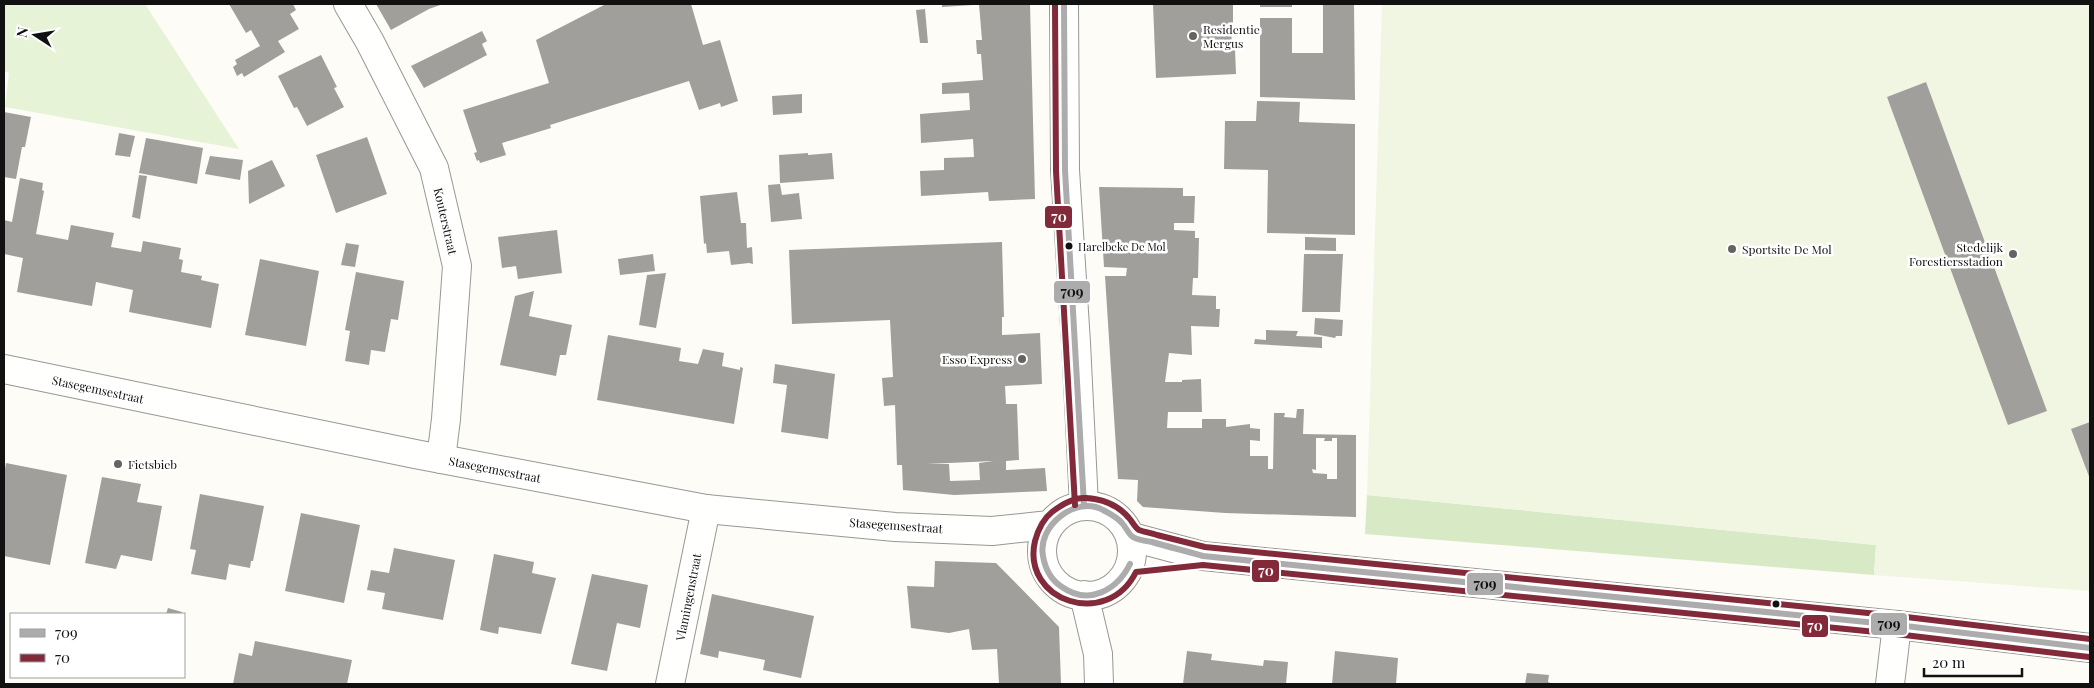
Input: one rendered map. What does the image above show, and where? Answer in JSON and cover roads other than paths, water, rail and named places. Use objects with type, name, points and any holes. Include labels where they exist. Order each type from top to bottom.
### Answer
[{"type":"street","name":"Kouterstraat","points":[[348,4],[370,42],[434,168],[457,266],[446,419],[441,459]]},
{"type":"street","points":[[1064,4],[1065,170],[1084,505]]},
{"type":"street","name":"Stasegemsestraat","points":[[4,369],[441,459],[706,509],[895,526],[992,531],[1049,526]]},
{"type":"street","points":[[1132,537],[1130,564],[1123,578],[1112,589],[1103,593],[1084,595],[1064,590],[1052,579],[1044,563],[1044,539],[1049,526],[1058,516],[1084,505],[1106,510],[1119,519],[1132,537],[1203,556],[1897,625],[2090,648]]},
{"type":"street","name":"Vlamingenstraat","points":[[670,684],[706,509]]},
{"type":"street","name":"Stasegemsestraat","points":[[992,531],[1043,553]]},
{"type":"street","points":[[1130,564],[1203,556]]},
{"type":"street","points":[[1098,654],[1112,589]]},
{"type":"street","points":[[1084,595],[1098,654],[1099,684]]},
{"type":"street","points":[[1890,684],[1897,625]]},
{"type":"place","name":"Residentie Mergus","points":[[1193,36]]},
{"type":"place","name":"Harelbeke De Mol","points":[[1069,246]]},
{"type":"place","name":"Sportsite De Mol","points":[[1732,249]]},
{"type":"place","name":"Stedelijk Forestiersstadion","points":[[2013,254]]},
{"type":"place","name":"Esso Express","points":[[1022,359]]},
{"type":"place","name":"Fietsbieb","points":[[118,464]]}]
